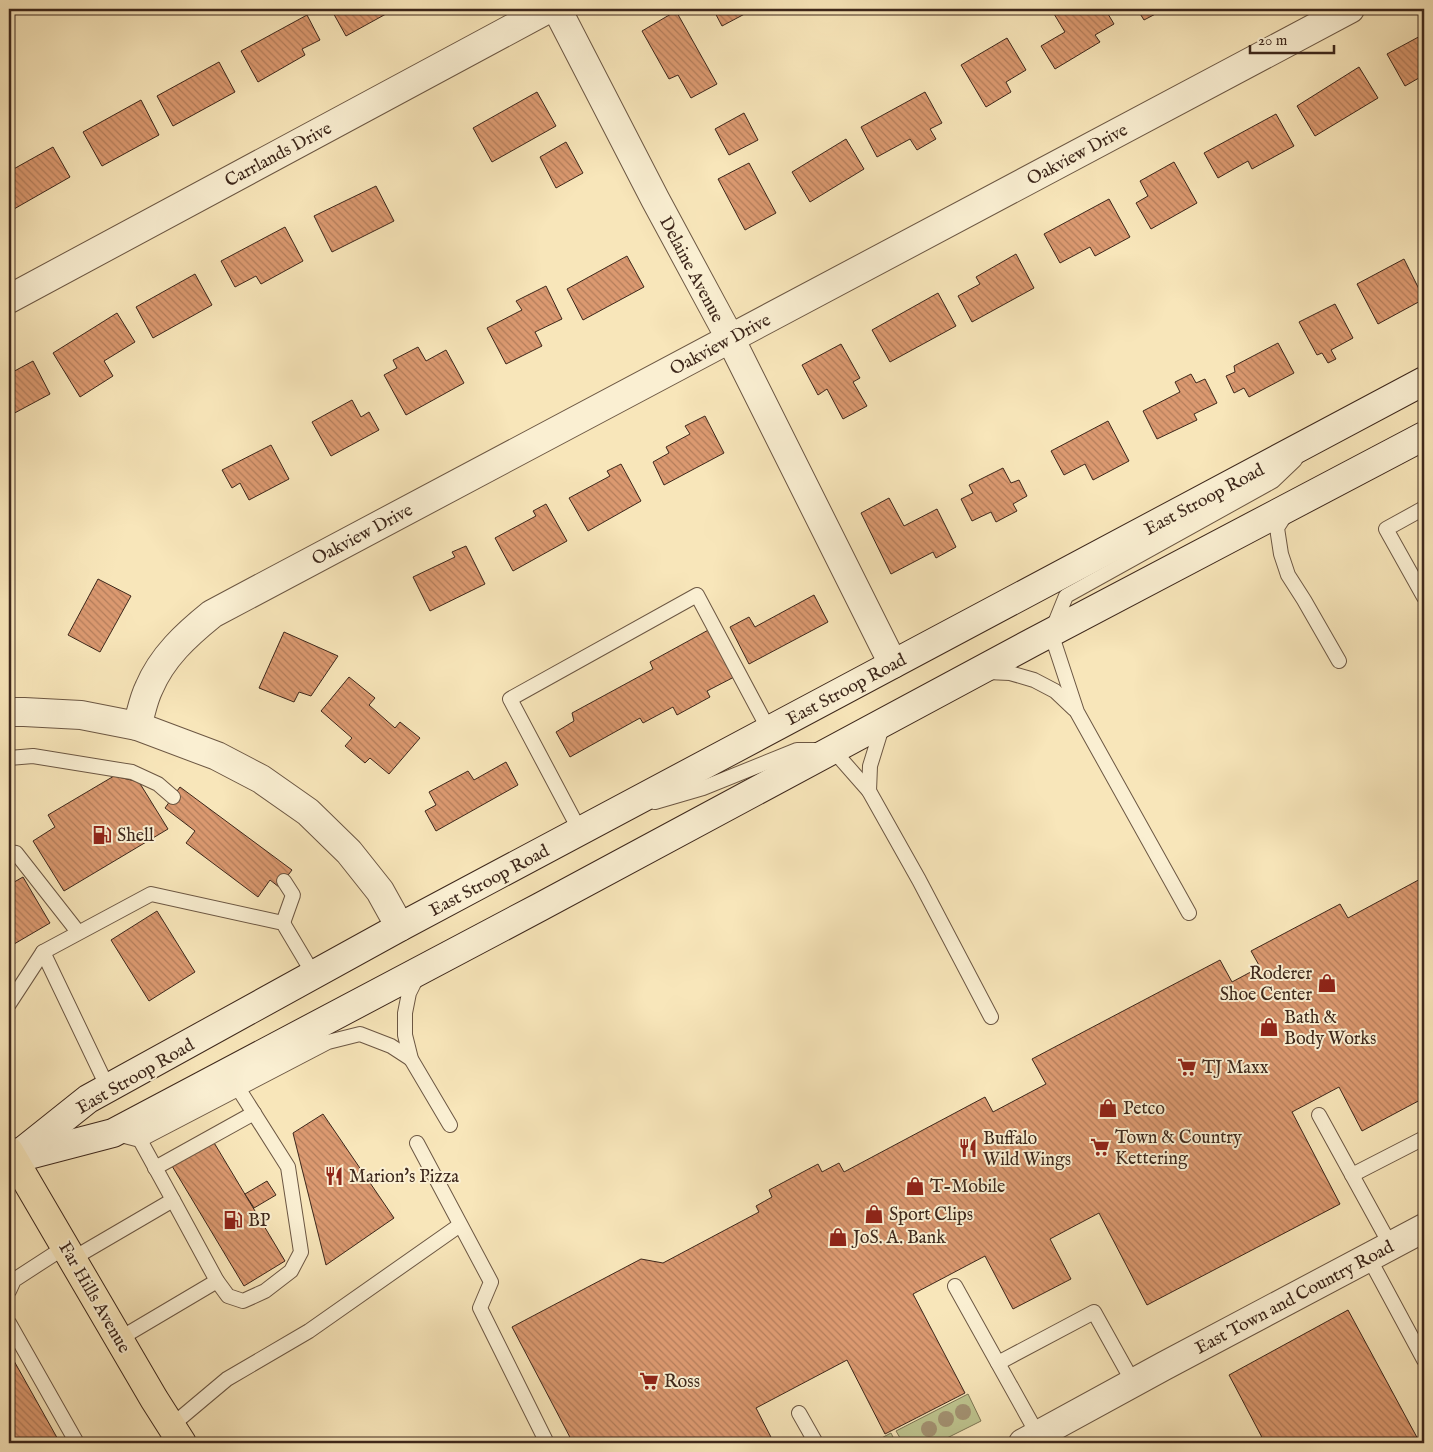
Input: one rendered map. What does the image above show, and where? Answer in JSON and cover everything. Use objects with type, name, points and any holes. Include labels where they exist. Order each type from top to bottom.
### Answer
[{"type":"main road","name":"Far Hills Avenue","points":[[10,1157],[176,1435]]},
{"type":"street","name":"Carrlands Drive","points":[[9,300],[548,9]]},
{"type":"street","name":"Delaine Avenue","points":[[558,9],[655,199],[730,338],[892,664]]},
{"type":"street","name":"Oakview Drive","points":[[137,726],[148,689],[160,667],[182,640],[212,614],[1350,9]]},
{"type":"street","name":"East Stroop Road","points":[[10,1157],[88,1100],[108,1088],[400,927],[1424,381]]},
{"type":"street","name":"East Stroop Road","points":[[10,1157],[113,1133],[1424,436]]},
{"type":"street","points":[[9,712],[81,715],[137,726],[217,756],[261,779],[308,812],[349,852],[380,891],[400,927]]},
{"type":"street","name":"East Town and Country Road","points":[[1030,1439],[1133,1382],[1424,1228]]},
{"type":"lane","points":[[1189,913],[1077,712],[1051,633],[1066,596],[1273,481],[1320,438]]},
{"type":"lane","points":[[1290,507],[1277,528],[1281,554],[1288,575],[1339,661]]},
{"type":"lane","points":[[1424,508],[1386,529],[1424,597]]},
{"type":"lane","points":[[580,831],[510,700],[697,595],[769,730]]},
{"type":"lane","points":[[979,672],[1010,673],[1034,680],[1055,691],[1077,712]]},
{"type":"lane","points":[[869,791],[870,766],[883,723]]},
{"type":"lane","points":[[609,816],[704,788],[797,750],[833,750],[869,791],[919,880],[991,1017]]},
{"type":"lane","points":[[9,758],[33,756],[132,772],[158,784],[173,797]]},
{"type":"lane","points":[[9,852],[16,853],[78,932]]},
{"type":"lane","points":[[283,923],[293,895],[284,881]]},
{"type":"lane","points":[[9,1004],[43,952],[151,894],[283,923],[314,975]]},
{"type":"lane","points":[[43,952],[108,1088]]},
{"type":"lane","points":[[420,971],[409,993],[405,1013],[405,1035],[411,1059],[450,1125]]},
{"type":"lane","points":[[113,1133],[140,1140],[328,1042],[360,1034],[391,1046],[411,1059]]},
{"type":"lane","points":[[140,1140],[217,1281],[228,1296],[243,1301],[265,1291],[291,1271],[302,1252],[288,1167],[238,1088]]},
{"type":"lane","points":[[155,1168],[254,1113]]},
{"type":"lane","points":[[1319,1115],[1352,1175],[1380,1252],[1424,1360]]},
{"type":"lane","points":[[1352,1175],[1424,1138]]},
{"type":"lane","points":[[417,1143],[490,1282],[480,1308],[547,1443]]},
{"type":"lane","points":[[9,1291],[14,1280],[173,1200]]},
{"type":"lane","points":[[176,1435],[227,1379],[308,1331],[460,1225]]},
{"type":"lane","points":[[119,1339],[217,1281]]},
{"type":"lane","points":[[954,1286],[998,1363],[1030,1439]]},
{"type":"lane","points":[[998,1363],[1094,1312],[1133,1382]]},
{"type":"lane","points":[[9,1323],[77,1443]]},
{"type":"lane","points":[[799,1413],[816,1443]]},
{"type":"green space","points":[[968,1394],[981,1421],[937,1443],[903,1443],[896,1431]]},
{"type":"green space","points":[[891,1433],[896,1443],[872,1443]]},
{"type":"building","points":[[331,9],[395,9],[346,36]]},
{"type":"building","points":[[713,9],[754,9],[722,26]]},
{"type":"building","points":[[1051,9],[1105,9],[1114,24],[1095,35],[1100,42],[1055,69],[1041,46],[1065,32]]},
{"type":"building","points":[[1137,9],[1165,9],[1144,20]]},
{"type":"building","points":[[676,11],[717,84],[691,98],[678,75],[669,79],[642,31]]},
{"type":"building","points":[[307,15],[320,40],[302,49],[305,55],[258,82],[241,51]]},
{"type":"building","points":[[1424,34],[1424,75],[1405,86],[1387,54]]},
{"type":"building","points":[[1007,38],[1026,70],[1006,82],[1011,92],[986,107],[961,65]]},
{"type":"building","points":[[219,62],[235,92],[173,126],[157,96]]},
{"type":"building","points":[[1359,67],[1378,98],[1315,136],[1297,106]]},
{"type":"building","points":[[537,92],[556,126],[492,162],[473,128]]},
{"type":"building","points":[[925,92],[942,123],[930,129],[936,139],[917,150],[910,139],[877,157],[861,127]]},
{"type":"building","points":[[141,100],[159,135],[102,166],[83,132]]},
{"type":"building","points":[[744,113],[758,140],[729,155],[715,129]]},
{"type":"building","points":[[1276,114],[1294,146],[1252,169],[1248,161],[1218,178],[1204,153]]},
{"type":"building","points":[[846,139],[864,169],[810,202],[792,172]]},
{"type":"building","points":[[566,142],[583,173],[556,188],[540,157]]},
{"type":"building","points":[[53,147],[70,177],[14,209],[9,200],[9,179],[13,177],[10,171]]},
{"type":"building","points":[[1174,162],[1197,203],[1151,229],[1136,203],[1148,196],[1140,181]]},
{"type":"building","points":[[749,163],[776,213],[745,230],[718,179]]},
{"type":"building","points":[[376,186],[394,221],[332,252],[314,216]]},
{"type":"building","points":[[1109,199],[1130,237],[1095,256],[1090,247],[1060,263],[1044,234]]},
{"type":"building","points":[[285,227],[303,261],[261,284],[256,276],[235,287],[221,261]]},
{"type":"building","points":[[1016,254],[1034,288],[972,322],[958,296],[980,284],[976,277]]},
{"type":"building","points":[[627,256],[644,287],[583,320],[567,289]]},
{"type":"building","points":[[1404,259],[1424,299],[1378,324],[1357,284]]},
{"type":"building","points":[[195,274],[212,305],[153,338],[136,307]]},
{"type":"building","points":[[546,286],[562,319],[535,332],[542,346],[506,364],[487,328],[522,310],[516,301]]},
{"type":"building","points":[[938,293],[956,326],[890,362],[872,330]]},
{"type":"building","points":[[1335,304],[1353,338],[1331,350],[1336,359],[1328,363],[1322,353],[1317,355],[1299,322]]},
{"type":"building","points":[[117,313],[135,342],[104,361],[113,376],[80,397],[53,353]]},
{"type":"building","points":[[1278,343],[1294,373],[1249,397],[1244,388],[1234,393],[1226,376],[1235,372],[1234,366]]},
{"type":"building","points":[[841,344],[860,378],[853,382],[867,406],[843,419],[827,389],[818,395],[802,365]]},
{"type":"building","points":[[418,347],[426,361],[446,350],[464,383],[406,415],[384,375],[397,368],[393,360]]},
{"type":"building","points":[[33,361],[50,394],[9,416],[9,374]]},
{"type":"building","points":[[1191,374],[1196,383],[1205,379],[1217,403],[1194,414],[1197,420],[1157,439],[1143,411],[1180,392],[1175,382]]},
{"type":"building","points":[[352,400],[361,417],[369,412],[379,430],[331,456],[312,422]]},
{"type":"building","points":[[705,416],[724,453],[664,485],[653,462],[669,453],[666,447],[690,434],[685,426]]},
{"type":"building","points":[[1108,421],[1129,461],[1093,480],[1085,464],[1064,475],[1051,451]]},
{"type":"building","points":[[271,445],[289,479],[249,500],[240,483],[232,488],[222,470]]},
{"type":"building","points":[[621,464],[641,501],[588,531],[569,498],[610,476],[607,471]]},
{"type":"building","points":[[1003,468],[1011,483],[1019,480],[1027,496],[1013,504],[1017,511],[996,522],[991,512],[972,521],[961,499],[973,493],[969,485]]},
{"type":"building","points":[[889,498],[904,526],[937,509],[956,547],[936,558],[933,552],[891,574],[861,513]]},
{"type":"building","points":[[546,504],[567,541],[513,571],[495,538],[536,516],[533,511]]},
{"type":"building","points":[[466,546],[485,584],[430,611],[413,577],[455,557],[452,552]]},
{"type":"building","points":[[98,579],[131,596],[100,652],[68,635]]},
{"type":"building","points":[[814,595],[828,622],[749,664],[730,627],[749,617],[755,627]]},
{"type":"building","points":[[712,628],[738,675],[707,691],[710,697],[677,715],[673,707],[643,723],[640,718],[570,757],[556,732],[574,721],[572,713],[653,669],[650,662]]},
{"type":"building","points":[[284,632],[338,656],[311,696],[299,692],[294,702],[259,688]]},
{"type":"building","points":[[349,677],[375,698],[369,705],[395,728],[400,722],[420,738],[389,774],[370,758],[365,763],[345,746],[352,738],[321,711]]},
{"type":"building","points":[[506,762],[518,785],[436,831],[425,811],[436,805],[429,792],[468,771],[474,780]]},
{"type":"building","points":[[114,776],[139,782],[168,829],[64,891],[33,841],[55,827],[48,815]]},
{"type":"building","points":[[180,787],[292,870],[279,887],[270,880],[258,897],[186,843],[195,831],[165,808]]},
{"type":"building","points":[[23,877],[50,923],[9,947],[9,885]]},
{"type":"building","name":"Town & Country Kettering","points":[[1424,877],[1424,1098],[1362,1131],[1339,1087],[1292,1112],[1340,1204],[1147,1305],[1099,1213],[1050,1239],[1071,1279],[1013,1309],[985,1256],[913,1294],[965,1393],[885,1434],[847,1360],[756,1408],[774,1443],[573,1443],[512,1327],[641,1259],[663,1263],[759,1212],[756,1206],[772,1197],[769,1190],[818,1164],[822,1172],[839,1163],[844,1172],[985,1097],[993,1112],[1046,1084],[1032,1059],[1220,960],[1232,982],[1260,967],[1251,951],[1340,904],[1348,918]]},
{"type":"building","points":[[157,911],[195,972],[149,1001],[111,940]]},
{"type":"building","name":"Marion's Pizza","points":[[323,1114],[394,1218],[326,1265],[293,1133]]},
{"type":"building","points":[[213,1141],[285,1261],[244,1286],[172,1166]]},
{"type":"building","points":[[267,1181],[276,1195],[254,1208],[245,1194]]},
{"type":"building","points":[[1348,1310],[1420,1443],[1265,1443],[1229,1375]]},
{"type":"building","points":[[9,1352],[60,1443],[9,1443]]},
{"type":"place","name":"Shell","points":[[102,835]]},
{"type":"place","name":"Roderer Shoe Center","points":[[1327,983]]},
{"type":"place","name":"Bath & Body Works","points":[[1269,1027]]},
{"type":"place","name":"TJ Maxx","points":[[1187,1067]]},
{"type":"place","name":"Petco","points":[[1108,1108]]},
{"type":"place","name":"Town & Country Kettering","points":[[1100,1147]]},
{"type":"place","name":"Buffalo Wild Wings","points":[[968,1148]]},
{"type":"place","name":"Marion's Pizza","points":[[334,1176]]},
{"type":"place","name":"T-Mobile","points":[[915,1186]]},
{"type":"place","name":"Sport Clips","points":[[874,1214]]},
{"type":"place","name":"BP","points":[[233,1220]]},
{"type":"place","name":"JoS. A. Bank","points":[[838,1237]]},
{"type":"place","name":"Ross","points":[[649,1381]]}]
